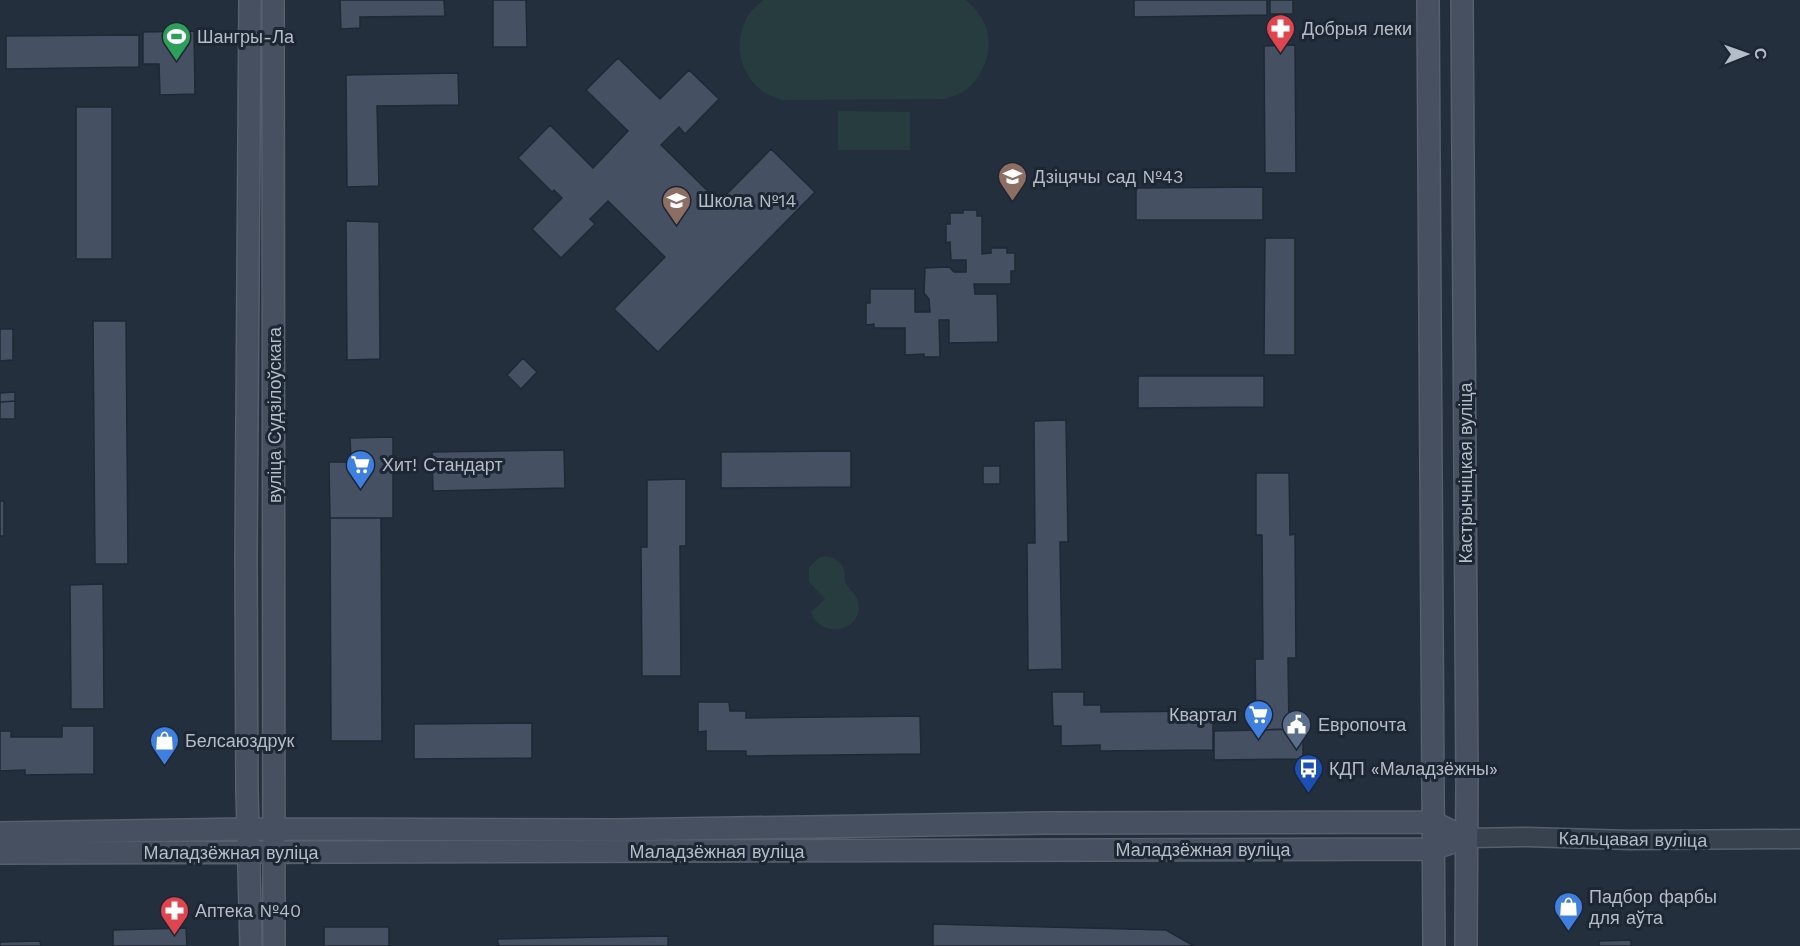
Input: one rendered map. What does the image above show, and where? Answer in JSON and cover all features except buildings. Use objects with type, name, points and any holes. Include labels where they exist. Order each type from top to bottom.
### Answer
[{"type":"main road","name":"вуліца Судзілоўскага","points":[[250,0],[246,559],[251,946]]},
{"type":"main road","name":"вуліца Судзілоўскага","points":[[273,0],[274,946]]},
{"type":"main road","name":"Кастрычніцкая вуліца","points":[[1428,0],[1434,946]]},
{"type":"main road","name":"Кастрычніцкая вуліца","points":[[1462,0],[1466,946]]},
{"type":"main road","name":"Маладзёжная вуліца","points":[[0,833],[248,829],[607,830],[1046,823],[1433,822]]},
{"type":"main road","points":[[1433,822],[1466,838]]},
{"type":"main road","name":"Маладзёжная вуліца","points":[[0,854],[1433,849],[1466,838]]},
{"type":"street","name":"Кальцавая вуліца","points":[[1466,838],[1800,839]]},
{"type":"green space","points":[[763,0],[966,0],[978,12],[988,33],[989,44],[985,64],[974,83],[966,90],[944,99],[782,100],[765,93],[754,83],[743,66],[740,56],[740,37],[743,27],[748,15]]},
{"type":"green space","points":[[838,111],[910,112],[910,150],[838,150]]},
{"type":"green space","points":[[825,556],[840,563],[845,573],[845,582],[858,601],[855,620],[840,629],[823,626],[816,621],[811,612],[825,599],[809,582],[809,568],[818,558]]},
{"type":"place","name":"Добрыя леки","points":[[1281,54]]},
{"type":"place","name":"Шангры-Ла","points":[[176,62]]},
{"type":"place","name":"Дзіцячы сад №43","points":[[1012,202]]},
{"type":"place","name":"Школа №14","points":[[677,226]]},
{"type":"place","name":"Хит! Стандарт","points":[[361,490]]},
{"type":"place","name":"Квартал","points":[[1258,740]]},
{"type":"place","name":"Европочта","points":[[1297,750]]},
{"type":"place","name":"Белсаюздрук","points":[[164,766]]},
{"type":"place","name":"КДП «Маладзёжны»","points":[[1308,794]]},
{"type":"place","name":"Падбор фарбы для аўта","points":[[1568,932]]},
{"type":"place","name":"Аптека №40","points":[[174,936]]}]
